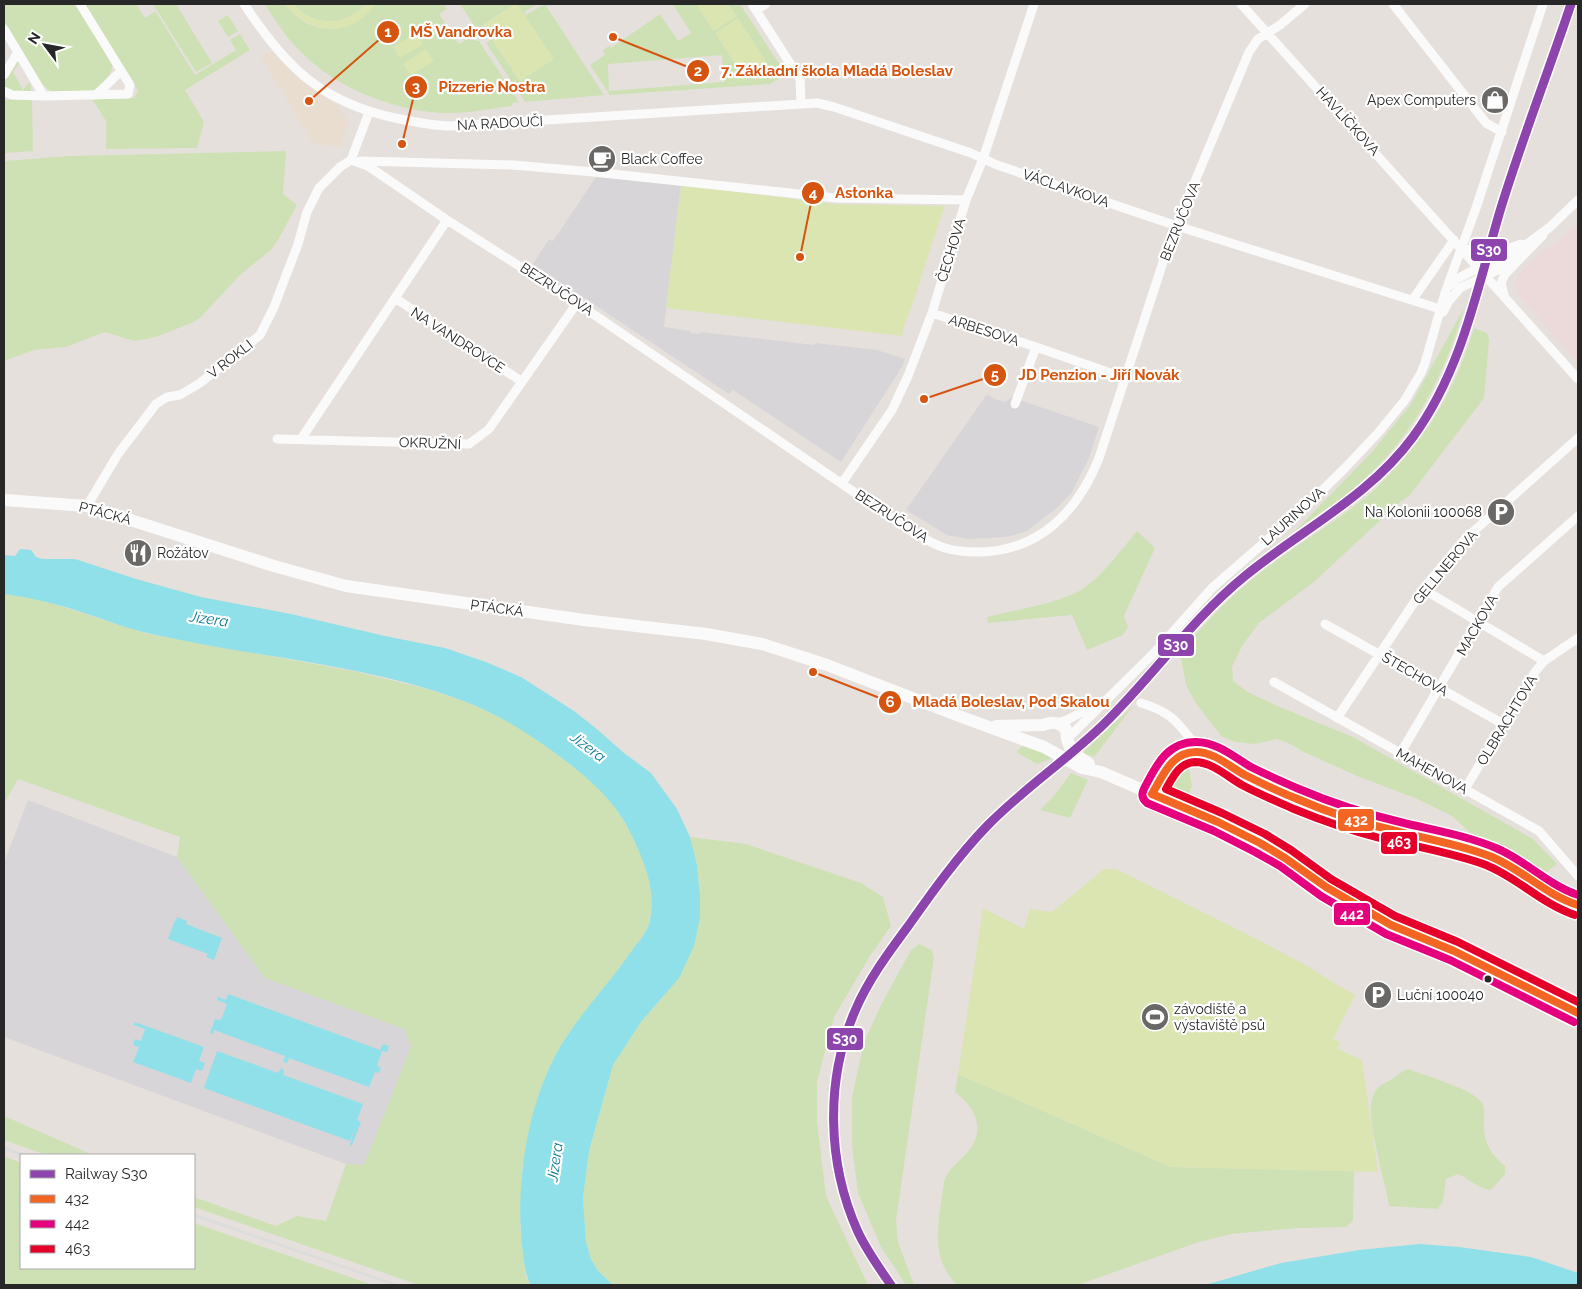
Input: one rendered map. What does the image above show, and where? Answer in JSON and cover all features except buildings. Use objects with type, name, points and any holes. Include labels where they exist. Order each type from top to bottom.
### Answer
[{"type":"street","points":[[4,91],[12,95],[44,96],[128,94],[130,85],[80,4]]},
{"type":"street","name":"NA RADOUČI","points":[[244,4],[270,41],[303,75],[334,97],[369,112],[419,123],[452,126],[801,103]]},
{"type":"street","points":[[766,4],[754,7],[800,79],[801,103]]},
{"type":"street","name":"ČECHOVA","points":[[842,483],[892,410],[908,376],[932,313],[966,200],[984,159],[1034,4]]},
{"type":"street","name":"HAVLÍČKOVA","points":[[1241,4],[1502,295]]},
{"type":"street","name":"BEZRUČOVA","points":[[352,160],[368,166],[447,220],[577,303],[929,542],[946,549],[994,552],[1043,534],[1063,518],[1084,492],[1100,458],[1170,241],[1249,52],[1258,39],[1269,33],[1305,4]]},
{"type":"street","points":[[1393,4],[1486,123],[1502,132]]},
{"type":"street","name":"LAURINOVA","points":[[1067,739],[1154,653],[1212,588],[1304,508],[1378,432],[1405,400],[1421,373],[1437,323],[1444,292],[1502,132],[1543,4]]},
{"type":"street","points":[[4,29],[44,96]]},
{"type":"street","points":[[4,75],[18,52]]},
{"type":"street","points":[[96,95],[121,70]]},
{"type":"street","name":"VÁCLAVKOVA","points":[[801,103],[817,103],[834,107],[1177,226],[1440,309]]},
{"type":"street","points":[[369,112],[352,160],[513,165],[836,198],[966,200]]},
{"type":"street","name":"V ROKLI","points":[[87,506],[118,454],[156,404],[167,397],[180,395],[200,383],[260,335],[274,307],[298,244],[307,212],[319,188],[340,167],[352,160]]},
{"type":"street","points":[[1502,295],[1501,284],[1508,271],[1578,200]]},
{"type":"street","points":[[301,439],[447,220]]},
{"type":"street","points":[[1461,248],[1494,254],[1518,246],[1550,227]]},
{"type":"street","points":[[1444,292],[1457,279],[1502,259],[1520,249],[1536,236]]},
{"type":"street","points":[[1413,300],[1454,240]]},
{"type":"street","points":[[1437,323],[1454,293],[1468,283],[1519,260]]},
{"type":"street","points":[[1468,283],[1485,285],[1502,295],[1578,379]]},
{"type":"street","name":"NA VANDROVCE","points":[[394,298],[521,381]]},
{"type":"street","name":"OKRUŽNÍ","points":[[277,439],[469,444],[489,429],[577,303]]},
{"type":"street","name":"ARBESOVA","points":[[932,313],[1125,378]]},
{"type":"street","name":"ARBESOVA","points":[[1015,404],[1036,347]]},
{"type":"street","name":"GELLNEROVA","points":[[1337,718],[1423,589],[1465,539],[1578,438]]},
{"type":"street","name":"PTÁCKÁ","points":[[4,500],[87,506],[274,566],[346,586],[511,610],[731,638],[781,649],[1044,746],[1082,768],[1101,772],[1218,822],[1260,843],[1326,887],[1385,922],[1454,951],[1578,1013]]},
{"type":"street","name":"MACKOVA","points":[[1400,754],[1498,587],[1578,516]]},
{"type":"street","points":[[1423,589],[1544,661]]},
{"type":"street","name":"ŠTECHOVA","points":[[1325,624],[1505,725]]},
{"type":"street","name":"OLBRACHTOVA","points":[[1466,790],[1535,672],[1544,661],[1578,638]]},
{"type":"street","name":"MAHENOVA","points":[[1274,682],[1539,831],[1578,876]]},
{"type":"street","name":"LAURINOVA","points":[[1050,724],[1067,720],[1108,698]]},
{"type":"street","points":[[1140,703],[1152,706],[1173,718],[1183,728],[1200,752]]},
{"type":"street","points":[[1050,724],[1066,729],[1067,739],[1059,746],[1052,748],[1044,746],[1038,736],[1050,724]]},
{"type":"street","name":"PTÁCKÁ","points":[[988,726],[1050,724]]},
{"type":"street","name":"PTÁCKÁ","points":[[1067,739],[1073,752],[1101,772]]},
{"type":"street","points":[[1152,794],[1174,759],[1188,753],[1200,752],[1213,756],[1284,794],[1333,812],[1383,828],[1494,858],[1552,894],[1578,905]]},
{"type":"shaded area","points":[[271,51],[307,85],[338,106],[348,121],[341,147],[313,143],[261,57]]},
{"type":"shaded area","points":[[596,177],[681,185],[664,327],[690,331],[690,333],[700,334],[701,332],[877,350],[905,359],[902,367],[841,462],[733,390],[729,394],[533,264],[549,239],[553,241]]},
{"type":"shaded area","points":[[1578,223],[1578,363],[1519,296],[1515,283],[1518,275],[1547,246],[1550,248]]},
{"type":"shaded area","points":[[987,394],[995,399],[1006,402],[1011,397],[1099,427],[1089,458],[1072,492],[1058,507],[1027,531],[1007,537],[967,539],[947,535],[906,510]]},
{"type":"shaded area","points":[[28,800],[177,857],[265,978],[404,1029],[411,1047],[364,1165],[346,1164],[4,1037],[4,863]]},
{"type":"green space","points":[[4,4],[76,4],[112,63],[107,79],[90,91],[53,92],[49,90],[43,85],[4,21]]},
{"type":"green space","points":[[85,4],[136,4],[145,18],[156,11],[195,75],[236,50],[230,40],[240,34],[250,50],[185,90],[204,122],[197,148],[106,149],[106,121],[92,99],[134,98],[138,91]]},
{"type":"green space","points":[[153,4],[176,4],[212,63],[196,72]]},
{"type":"green space","points":[[265,4],[285,4],[309,24],[331,29],[341,27],[357,19],[375,4],[444,4],[447,9],[439,14],[459,44],[467,39],[479,41],[519,102],[512,103],[512,106],[440,113],[401,107],[363,94],[329,75],[313,63],[289,39]]},
{"type":"green space","points":[[285,4],[294,4],[311,17],[330,21],[349,17],[366,4],[375,4],[366,15],[355,23],[343,28],[331,29],[318,27],[306,22]]},
{"type":"green space","points":[[294,4],[366,4],[349,17],[330,21],[311,17]]},
{"type":"green space","points":[[460,4],[515,4],[483,25],[490,36],[485,39]]},
{"type":"green space","points":[[517,4],[538,4],[524,12],[526,15],[545,4],[604,95],[525,102],[486,43],[492,39],[520,81],[553,59]]},
{"type":"green space","points":[[517,4],[554,59],[520,81],[483,25]]},
{"type":"green space","points":[[673,4],[696,4],[714,31],[736,16],[728,4],[740,4],[780,65],[782,72],[780,78],[770,84],[610,95],[590,65],[605,55],[603,50],[609,46],[611,48],[660,14],[678,41],[691,33]],"holes":[[[722,55],[724,82],[609,91],[608,64]]]},
{"type":"green space","points":[[696,4],[728,4],[737,16],[714,31]]},
{"type":"green space","points":[[228,15],[238,31],[228,37],[218,21]]},
{"type":"green space","points":[[738,18],[767,63],[744,78],[715,33]]},
{"type":"green space","points":[[416,33],[423,44],[400,58],[393,47]]},
{"type":"green space","points":[[426,49],[434,61],[411,75],[403,64]]},
{"type":"green space","points":[[16,61],[19,63],[13,72],[23,90],[29,82],[31,91],[13,93],[5,88],[5,78]]},
{"type":"green space","points":[[32,99],[33,151],[4,153],[4,100]]},
{"type":"green space","points":[[286,151],[283,194],[297,205],[270,251],[241,274],[201,317],[194,322],[156,337],[134,341],[105,332],[66,347],[34,350],[4,361],[4,161],[70,156]]},
{"type":"green space","points":[[681,185],[834,204],[945,206],[902,336],[666,308]]},
{"type":"green space","points":[[1464,308],[1446,359],[1423,407],[1409,429],[1374,470],[1354,488],[1295,531],[1371,453],[1411,404]]},
{"type":"green space","points":[[1474,328],[1487,333],[1489,340],[1484,398],[1410,495],[1400,502],[1314,582],[1259,623],[1242,646],[1232,667],[1233,681],[1248,692],[1275,705],[1353,737],[1533,839],[1557,864],[1543,875],[1478,840],[1452,816],[1415,798],[1357,776],[1288,743],[1277,739],[1255,744],[1235,742],[1221,736],[1195,702],[1186,685],[1180,653],[1239,590],[1262,571],[1365,498],[1402,461],[1429,426],[1440,408],[1459,369]]},
{"type":"green space","points":[[1137,531],[1155,548],[1124,616],[1128,627],[1123,635],[1087,650],[1072,615],[988,623],[987,617],[1051,602],[1084,588],[1105,569]]},
{"type":"green space","points":[[4,594],[36,598],[144,633],[353,671],[424,688],[462,700],[500,717],[530,734],[593,782],[613,804],[630,831],[646,866],[652,890],[651,912],[648,928],[564,1040],[522,1167],[520,1227],[526,1277],[531,1285],[419,1285],[195,1207],[195,1197],[276,1226],[297,1216],[326,1221],[346,1164],[364,1165],[411,1047],[404,1029],[265,978],[177,857],[180,837],[18,779],[4,804]]},
{"type":"green space","points":[[1134,705],[1094,757],[1087,754],[1085,757],[1080,755]]},
{"type":"green space","points":[[1022,746],[1042,751],[1055,757],[1037,764],[1016,752]]},
{"type":"green space","points":[[1188,765],[1192,786],[1188,796],[1177,793],[1173,789],[1172,783],[1179,772]]},
{"type":"green space","points":[[1071,773],[1088,780],[1070,818],[1040,810],[1053,797]]},
{"type":"green space","points":[[690,837],[746,844],[861,883],[883,897],[891,926],[870,956],[834,1017],[817,1082],[817,1121],[826,1196],[868,1285],[613,1285],[598,1271],[591,1259],[586,1242],[583,1198],[589,1151],[613,1065],[641,1022],[663,997],[700,917],[697,865]]},
{"type":"green space","name":"závodiště a výstaviště psů","points":[[1104,869],[1116,869],[1233,927],[1302,963],[1355,995],[1333,1039],[1340,1042],[1338,1049],[1362,1060],[1378,1172],[1171,1167],[958,1074],[983,908],[1024,929],[1030,909],[1052,912]]},
{"type":"green space","points":[[919,944],[932,950],[934,957],[896,1221],[898,1242],[914,1285],[906,1285],[881,1247],[858,1193],[852,1146],[852,1097],[864,1042],[881,1005],[911,950]]},
{"type":"green space","points":[[1408,1069],[1460,1088],[1470,1093],[1482,1103],[1486,1141],[1495,1157],[1505,1166],[1505,1174],[1491,1190],[1482,1188],[1458,1174],[1446,1179],[1443,1201],[1438,1209],[1389,1206],[1373,1133],[1371,1105],[1373,1096],[1379,1087]]},
{"type":"green space","points":[[958,1074],[1171,1167],[1354,1171],[1353,1221],[1346,1227],[1298,1228],[1231,1234],[1196,1243],[1078,1285],[957,1285],[942,1261],[939,1248],[938,1222],[946,1176],[966,1154],[977,1134],[976,1119],[973,1111],[955,1092]]},
{"type":"green space","points":[[4,1116],[91,1154],[43,1154],[4,1140]]},
{"type":"green space","points":[[4,1156],[20,1163],[20,1269],[195,1269],[195,1223],[373,1285],[4,1285]]},
{"type":"water","name":"Jizera","points":[[20,549],[31,550],[36,557],[42,559],[75,559],[136,579],[201,597],[291,614],[445,648],[486,662],[521,677],[574,711],[651,773],[677,809],[690,837],[697,865],[700,917],[694,946],[679,978],[641,1022],[613,1065],[589,1151],[583,1198],[586,1242],[591,1259],[598,1271],[613,1285],[531,1285],[525,1266],[520,1220],[523,1166],[527,1138],[542,1085],[565,1039],[644,934],[649,924],[652,901],[646,869],[627,826],[604,794],[563,759],[502,718],[461,700],[423,687],[345,669],[147,633],[58,605],[4,594],[4,555],[15,556]]},
{"type":"water","points":[[177,917],[187,921],[186,924],[222,938],[214,960],[206,957],[208,954],[168,939]]},
{"type":"water","points":[[228,994],[380,1050],[383,1044],[389,1046],[387,1052],[382,1051],[377,1066],[381,1068],[379,1073],[375,1072],[369,1087],[289,1058],[287,1063],[283,1062],[285,1056],[214,1030],[213,1034],[210,1033],[215,1019],[221,1020],[227,1004],[217,1000],[218,997],[226,1000]]},
{"type":"water","points":[[135,1022],[204,1047],[199,1061],[205,1063],[202,1071],[196,1069],[191,1083],[133,1062],[139,1047],[133,1045],[135,1039],[141,1041],[145,1029],[134,1025]]},
{"type":"water","points":[[217,1051],[278,1073],[281,1068],[284,1070],[283,1075],[363,1104],[357,1120],[361,1122],[352,1145],[350,1144],[356,1125],[350,1141],[204,1088]]},
{"type":"water","points":[[1420,1244],[1459,1247],[1531,1257],[1578,1273],[1578,1285],[1205,1285],[1281,1263],[1359,1250]]},
{"type":"railway","points":[[4,1148],[20,1154]]},
{"type":"railway","points":[[195,1215],[396,1285]]},
{"type":"rail line","name":"S30","points":[[891,1285],[869,1253],[858,1232],[840,1178],[836,1150],[834,1122],[838,1065],[845,1037],[866,988],[937,887],[966,849],[987,826],[1105,723],[1190,629],[1226,593],[1266,559],[1334,512],[1376,478],[1413,437],[1430,411],[1456,357],[1508,185],[1571,4]]},
{"type":"transit line","name":"442","points":[[1574,1022],[1450,960],[1386,934],[1321,896],[1280,866],[1255,852],[1214,831],[1147,803],[1142,793],[1160,761],[1172,749],[1187,743],[1211,744],[1269,776],[1336,803],[1387,819],[1484,843],[1507,853],[1567,891],[1578,895]]},
{"type":"transit line","name":"432","points":[[1578,905],[1555,895],[1492,857],[1334,813],[1271,788],[1216,757],[1203,753],[1187,753],[1180,756],[1169,766],[1152,794],[1218,822],[1260,843],[1326,887],[1391,925],[1454,951],[1578,1013]]},
{"type":"transit line","name":"463","points":[[1575,915],[1552,904],[1498,870],[1486,865],[1383,839],[1327,822],[1242,785],[1208,764],[1195,762],[1185,765],[1177,771],[1166,789],[1265,834],[1331,879],[1395,916],[1458,942],[1578,1002]]},
{"type":"place","name":"7. Základní škola Mladá Boleslav","points":[[613,37]]},
{"type":"place","name":"Apex Computers","points":[[1495,100]]},
{"type":"place","name":"MŠ Vandrovka","points":[[309,101]]},
{"type":"place","name":"Pizzerie Nostra","points":[[402,144]]},
{"type":"place","name":"Black Coffee","points":[[602,159]]},
{"type":"place","name":"Astonka","points":[[800,257]]},
{"type":"place","name":"JD Penzion - Jiří Novák","points":[[924,399]]},
{"type":"place","name":"Na Kolonii 100068","points":[[1501,512]]},
{"type":"place","name":"Rožátov","points":[[138,553]]},
{"type":"place","name":"Mladá Boleslav, Pod Skalou","points":[[813,672]]},
{"type":"place","name":"Luční 100040","points":[[1378,995]]},
{"type":"place","name":"závodiště a výstaviště psů","points":[[1155,1017]]}]
